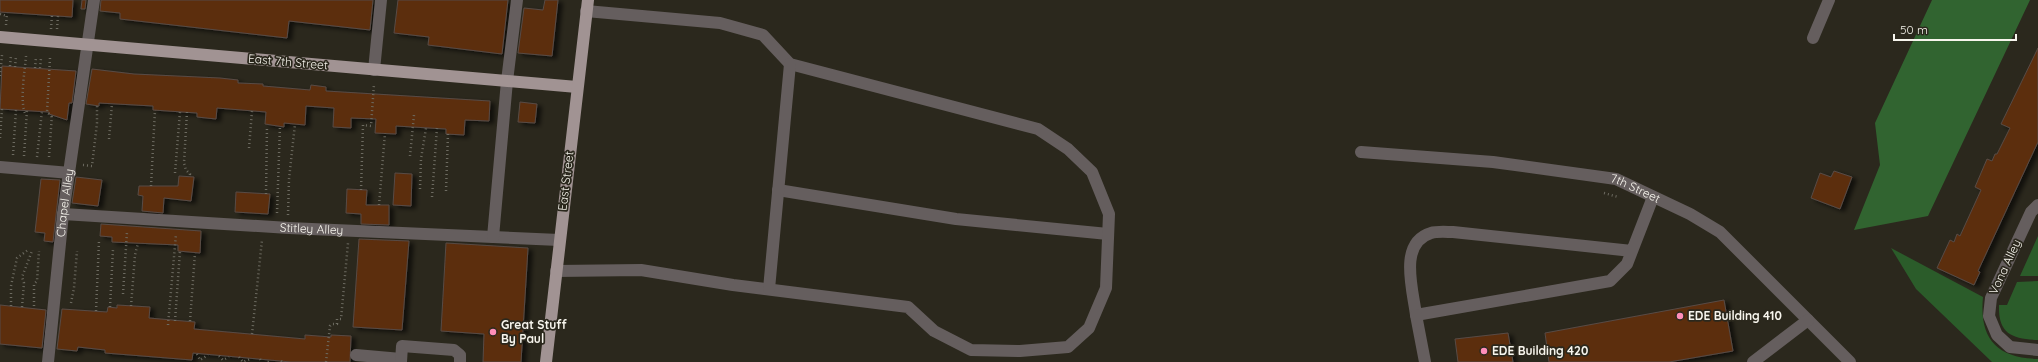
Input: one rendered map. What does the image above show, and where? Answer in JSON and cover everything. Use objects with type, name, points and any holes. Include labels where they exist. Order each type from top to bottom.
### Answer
[{"type":"main road","name":"East Street","points":[[546,362],[587,5]]},
{"type":"main road","name":"East 7th Street","points":[[0,37],[577,87]]},
{"type":"street","name":"Chapel Alley","points":[[48,362],[63,214],[94,0]]},
{"type":"street","points":[[374,70],[381,0]]},
{"type":"street","points":[[493,237],[507,81],[517,0]]},
{"type":"street","points":[[1813,38],[1829,0]]},
{"type":"street","points":[[556,271],[641,270],[769,290],[908,307],[934,331],[971,350],[1020,351],[1068,347],[1089,328],[1106,288],[1109,214],[1092,172],[1068,149],[1038,129],[790,64],[763,35],[720,23],[587,5]]},
{"type":"street","points":[[769,290],[790,64]]},
{"type":"street","name":"7th Street","points":[[1361,152],[1493,162],[1616,179],[1653,198],[1690,214],[1720,232],[1850,362]]},
{"type":"street","points":[[18,169],[48,172],[70,168]]},
{"type":"street","points":[[778,190],[956,219],[1108,234]]},
{"type":"street","points":[[1416,315],[1610,281],[1627,264],[1653,198]]},
{"type":"street","name":"Vona Alley","points":[[2038,205],[2031,212],[1990,298],[1990,316],[1997,335],[2010,347],[2038,350]]},
{"type":"street","name":"Stitley Alley","points":[[63,214],[263,227],[559,240]]},
{"type":"street","points":[[1425,362],[1408,262],[1416,242],[1431,233],[1453,232],[1632,251]]},
{"type":"street","points":[[1753,362],[1808,320]]},
{"type":"street","points":[[356,355],[401,360],[402,346],[454,350],[460,355],[460,362]]},
{"type":"path","points":[[0,14],[7,14],[6,25]]},
{"type":"path","points":[[51,29],[52,15]]},
{"type":"path","points":[[57,30],[58,16]]},
{"type":"path","points":[[0,76],[2,55]]},
{"type":"path","points":[[10,66],[11,55]]},
{"type":"path","points":[[15,67],[16,56]]},
{"type":"path","points":[[26,56],[24,100],[24,111],[26,115]]},
{"type":"path","points":[[36,57],[36,68]]},
{"type":"path","points":[[40,58],[40,68]]},
{"type":"path","points":[[48,172],[52,116],[47,112],[50,58]]},
{"type":"path","points":[[361,190],[362,125],[371,126],[374,84]]},
{"type":"path","points":[[109,139],[112,104]]},
{"type":"path","points":[[70,168],[92,166],[97,123],[97,106]]},
{"type":"path","points":[[0,138],[2,109]]},
{"type":"path","points":[[16,110],[18,169]]},
{"type":"path","points":[[18,169],[27,110]]},
{"type":"path","points":[[151,186],[155,110]]},
{"type":"path","points":[[18,169],[42,111]]},
{"type":"path","points":[[249,148],[252,111]]},
{"type":"path","points":[[175,173],[180,112]]},
{"type":"path","points":[[187,112],[184,163],[186,170],[190,174],[189,177]]},
{"type":"path","points":[[410,156],[414,116]]},
{"type":"path","points":[[283,228],[295,124]]},
{"type":"path","points":[[266,194],[267,126]]},
{"type":"path","points":[[280,126],[277,194],[283,228]]},
{"type":"path","points":[[420,189],[421,159],[426,128]]},
{"type":"path","points":[[432,197],[437,128]]},
{"type":"path","points":[[379,205],[385,133]]},
{"type":"path","points":[[446,191],[448,134]]},
{"type":"path","points":[[1603,193],[1624,198]]},
{"type":"path","points":[[123,294],[128,218]]},
{"type":"path","points":[[168,325],[177,221]]},
{"type":"path","points":[[252,334],[263,227]]},
{"type":"path","points":[[326,362],[330,326],[332,324],[337,324],[337,319],[341,319],[350,231]]},
{"type":"path","points":[[96,311],[99,241]]},
{"type":"path","points":[[131,306],[135,255],[138,243]]},
{"type":"path","points":[[110,307],[113,249]]},
{"type":"path","points":[[11,306],[11,286],[17,258],[30,250],[22,277],[24,283],[22,307]]},
{"type":"path","points":[[34,306],[34,284],[37,281],[40,251]]},
{"type":"path","points":[[71,303],[78,251]]},
{"type":"path","points":[[175,321],[180,251]]},
{"type":"path","points":[[190,321],[195,253]]},
{"type":"path","points":[[197,354],[200,361],[208,355]]},
{"type":"path","points":[[218,356],[223,361],[229,357]]},
{"type":"path","points":[[239,357],[244,362],[250,358]]},
{"type":"green space","points":[[1932,0],[2030,0],[1928,216],[1854,230],[1880,165],[1875,123]]},
{"type":"green space","points":[[2038,236],[2038,276],[2020,276]]},
{"type":"green space","points":[[1891,248],[1983,297],[1982,311],[1984,324],[1993,343],[2001,350],[2011,355],[2023,358],[2038,359],[2038,362],[1992,362],[1916,289]]},
{"type":"green space","points":[[2038,281],[2038,340],[2021,338],[2008,333],[2001,323],[1999,305],[2007,305],[2017,282]]},
{"type":"building","points":[[0,0],[73,0],[72,17],[0,12]]},
{"type":"building","points":[[82,0],[86,0],[85,9],[81,9]]},
{"type":"building","points":[[101,0],[373,0],[370,30],[289,21],[287,38],[120,19],[120,13],[100,11]]},
{"type":"building","points":[[398,0],[508,0],[502,54],[428,45],[429,37],[394,33]]},
{"type":"building","points":[[545,0],[558,0],[552,56],[518,53],[524,8],[543,10]]},
{"type":"building","points":[[2038,48],[2038,142],[1978,271],[1980,272],[1974,285],[1937,268],[1950,240],[1954,242],[1957,234],[1960,236],[1981,190],[1975,187],[1987,159],[1992,161],[2010,128],[2001,124]]},
{"type":"building","points":[[2,66],[76,71],[72,103],[69,103],[67,120],[49,114],[49,112],[0,109]]},
{"type":"building","points":[[92,69],[134,74],[220,78],[238,80],[238,83],[263,84],[263,86],[310,90],[311,85],[326,87],[326,91],[490,101],[489,121],[465,120],[464,135],[446,134],[446,129],[396,126],[396,134],[375,133],[376,119],[351,118],[351,128],[333,127],[334,108],[306,106],[305,125],[284,123],[284,127],[265,124],[266,112],[217,108],[216,119],[197,117],[197,113],[153,110],[153,106],[99,103],[99,106],[86,104]]},
{"type":"building","points":[[520,102],[537,104],[535,123],[518,122]]},
{"type":"building","points":[[1834,171],[1852,177],[1840,209],[1811,198],[1820,173],[1831,177]]},
{"type":"building","points":[[395,173],[412,174],[411,206],[393,205]]},
{"type":"building","points":[[179,176],[194,177],[191,201],[164,198],[163,213],[142,211],[143,196],[138,195],[139,186],[178,186]]},
{"type":"building","points":[[76,177],[102,180],[98,206],[72,203]]},
{"type":"building","points":[[41,179],[60,180],[53,242],[44,241],[45,233],[35,232]]},
{"type":"building","points":[[347,189],[367,190],[366,205],[389,205],[389,225],[361,224],[361,214],[346,213]]},
{"type":"building","points":[[236,192],[270,194],[268,214],[235,212]]},
{"type":"building","points":[[101,224],[201,231],[200,253],[178,251],[178,245],[112,242],[112,237],[100,236]]},
{"type":"building","points":[[359,239],[409,241],[402,330],[353,327]]},
{"type":"building","points":[[446,243],[528,248],[521,362],[483,362],[484,334],[441,331]]},
{"type":"building","name":"EDE Building 410","points":[[1724,300],[1733,351],[1669,362],[1549,362],[1545,333]]},
{"type":"building","points":[[0,305],[46,310],[42,348],[0,344]]},
{"type":"building","points":[[117,305],[150,307],[149,318],[195,322],[194,329],[305,339],[305,335],[331,337],[331,335],[351,336],[350,362],[291,362],[193,353],[192,360],[105,353],[105,350],[78,347],[77,351],[57,349],[62,309],[107,312],[108,307],[117,308]]},
{"type":"building","name":"EDE Building 420","points":[[1508,333],[1513,362],[1458,362],[1455,339]]},
{"type":"place","name":"EDE Building 410","points":[[1680,316]]},
{"type":"place","name":"Great Stuff By Paul","points":[[493,332]]},
{"type":"place","name":"EDE Building 420","points":[[1484,351]]}]
